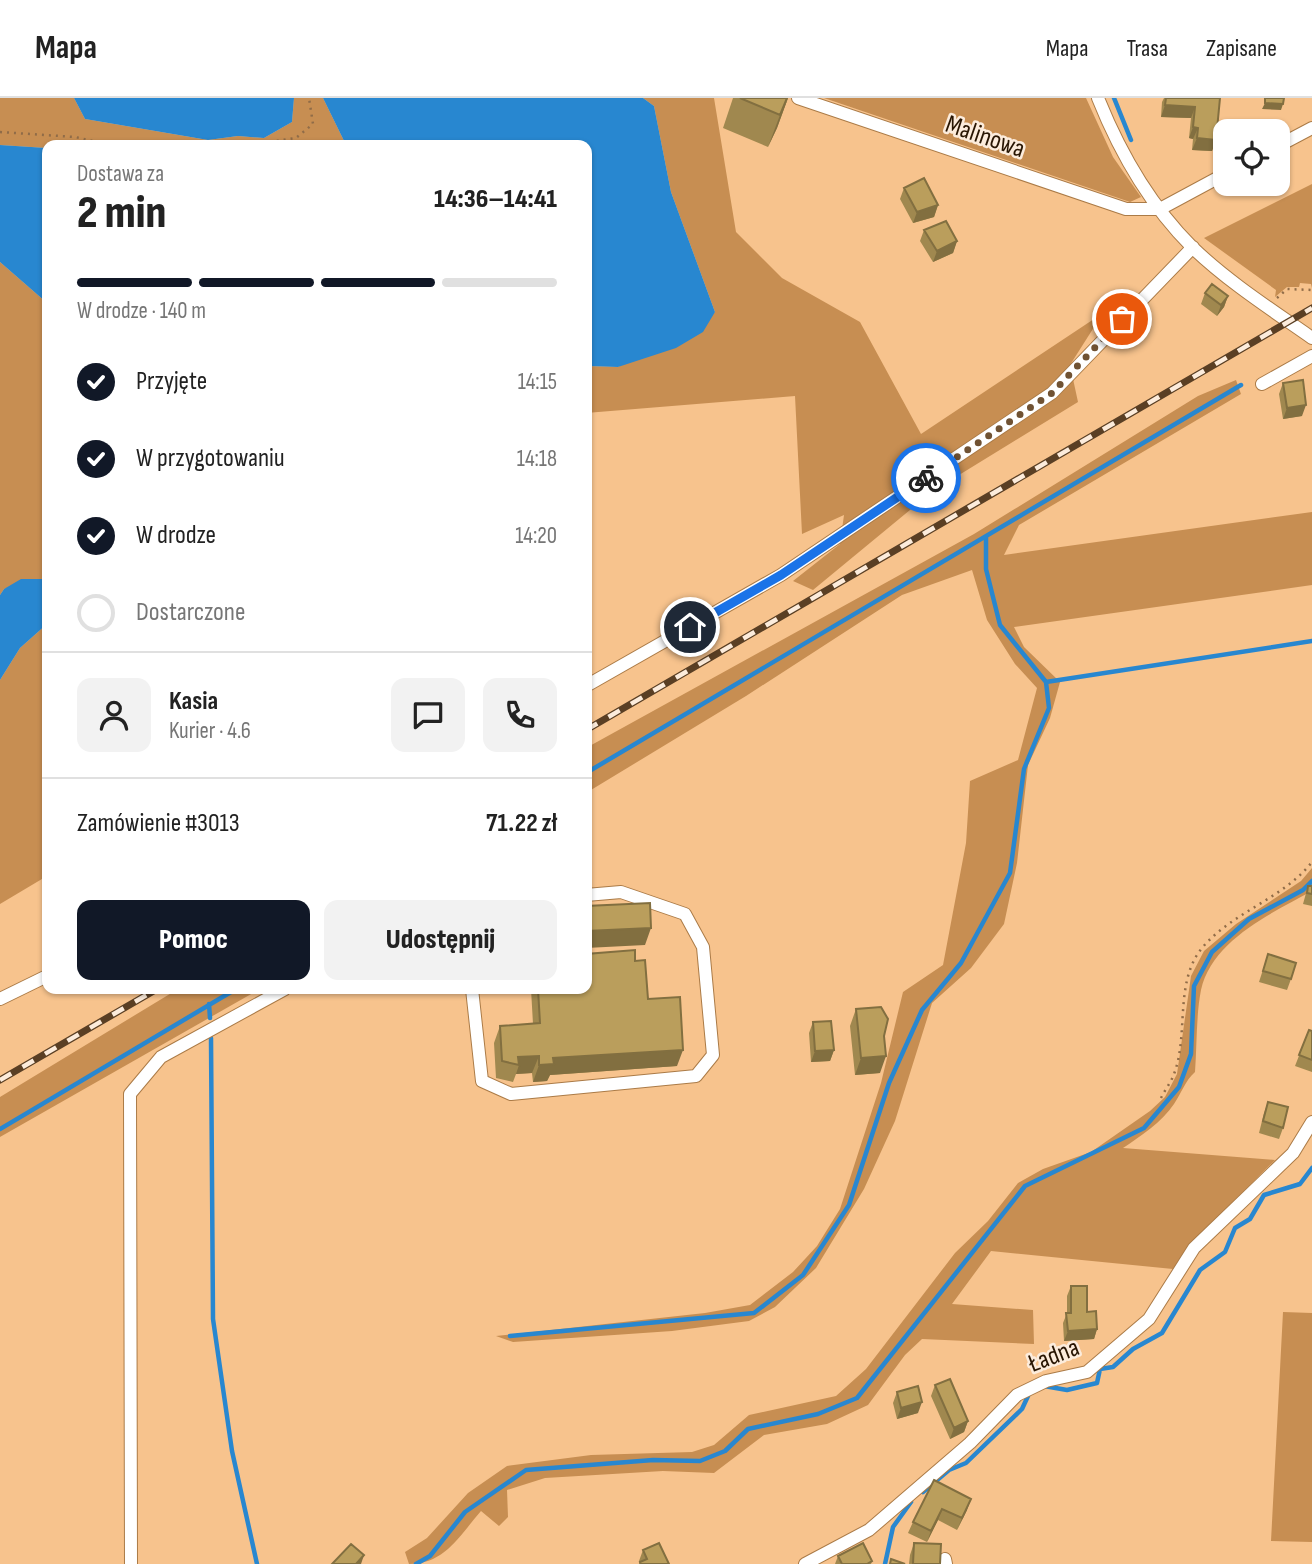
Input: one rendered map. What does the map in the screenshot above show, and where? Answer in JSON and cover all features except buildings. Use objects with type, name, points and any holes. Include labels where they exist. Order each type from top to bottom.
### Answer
[{"type":"street","name":"Malinowa","points":[[798,98],[1126,209],[1160,209]]},
{"type":"street","points":[[1098,98],[1117,145],[1160,209],[1193,247],[1312,338]]},
{"type":"street","points":[[1290,140],[1312,128]]},
{"type":"street","points":[[1160,209],[1213,180]]},
{"type":"street","points":[[592,683],[781,575],[1052,393],[1193,247]]},
{"type":"street","points":[[1262,384],[1312,356]]},
{"type":"street","points":[[473,994],[482,1081],[511,1094],[696,1076],[713,1055],[703,947],[685,914],[621,892],[592,894]]},
{"type":"street","points":[[0,999],[42,978]]},
{"type":"street","points":[[131,1564],[130,1094],[161,1057],[276,994]]},
{"type":"street","name":"Ładna","points":[[805,1564],[869,1530],[970,1443],[1017,1395],[1046,1381],[1087,1372],[1149,1319],[1194,1248],[1293,1153],[1312,1122]]},
{"type":"path","points":[[283,140],[296,138],[313,124],[309,98]]},
{"type":"path","points":[[0,132],[88,140]]},
{"type":"path","points":[[1275,300],[1287,289],[1312,290]]},
{"type":"path","points":[[1161,1097],[1175,1073],[1188,976],[1202,948],[1234,922],[1299,878],[1312,862]]},
{"type":"shaded area","points":[[0,98],[74,98],[85,119],[208,140],[42,140],[42,148],[0,145]]},
{"type":"shaded area","points":[[294,98],[323,98],[344,140],[208,140],[238,136],[264,138],[292,122]]},
{"type":"shaded area","points":[[643,98],[714,98],[736,232],[782,278],[860,322],[921,434],[1103,313],[1070,365],[1078,402],[933,491],[813,590],[793,581],[840,544],[844,515],[802,534],[795,396],[592,413],[592,366],[618,367],[715,312],[671,192],[654,106]]},
{"type":"shaded area","points":[[824,98],[1086,98],[1113,157],[1141,197],[1130,202]]},
{"type":"shaded area","points":[[1312,184],[1312,288],[1311,284],[1300,283],[1299,287],[1287,287],[1275,297],[1276,290],[1204,238]]},
{"type":"shaded area","points":[[0,262],[42,299],[42,579],[4,589],[0,595]]},
{"type":"shaded area","points":[[1236,380],[1241,394],[1019,525],[1004,555],[1312,512],[1312,585],[1014,627],[1024,647],[1060,682],[1050,718],[1028,765],[1017,863],[1004,924],[971,968],[932,1003],[895,1121],[864,1189],[816,1268],[775,1307],[749,1321],[672,1331],[513,1342],[496,1336],[705,1313],[750,1305],[793,1272],[817,1246],[840,1209],[881,1083],[903,992],[943,965],[966,843],[970,781],[1018,760],[1037,688],[1015,664],[987,620],[972,570],[902,595],[746,696],[592,789],[592,745],[974,534],[1198,396]]},
{"type":"shaded area","points":[[42,628],[42,879],[0,904],[0,680],[20,648]]},
{"type":"shaded area","points":[[1312,868],[1312,891],[1246,930],[1217,957],[1207,972],[1201,990],[1195,1072],[1163,1117],[1123,1148],[1275,1160],[1190,1244],[1173,1269],[991,1251],[952,1304],[1033,1310],[1034,1344],[922,1339],[905,1355],[868,1405],[827,1424],[764,1435],[714,1473],[663,1471],[545,1478],[507,1490],[508,1517],[499,1526],[481,1511],[442,1554],[422,1563],[409,1564],[405,1552],[427,1538],[468,1493],[507,1466],[591,1455],[692,1452],[714,1445],[749,1415],[836,1396],[866,1369],[955,1253],[988,1221],[1018,1183],[1043,1169],[1091,1152],[1150,1111],[1165,1097],[1177,1074],[1191,976],[1204,951],[1236,924],[1301,881]]},
{"type":"shaded area","points":[[170,994],[251,994],[0,1137],[0,1097]]},
{"type":"shaded area","points":[[1283,1312],[1312,1313],[1312,1542],[1271,1541]]},
{"type":"water","points":[[74,98],[294,98],[292,122],[264,138],[238,136],[208,140],[85,119]]},
{"type":"water","points":[[323,98],[643,98],[654,106],[671,192],[715,312],[703,332],[676,348],[618,367],[592,366],[592,140],[344,140]]},
{"type":"water","points":[[0,145],[42,148],[42,299],[0,262]]},
{"type":"water","points":[[21,579],[42,579],[42,628],[20,648],[0,680],[0,595],[4,589]]},
{"type":"waterway","points":[[1114,98],[1131,140]]},
{"type":"waterway","points":[[592,769],[1241,385]]},
{"type":"waterway","points":[[510,1336],[754,1313],[803,1275],[849,1205],[889,1083],[922,1010],[961,963],[1010,873],[1024,769],[1049,708],[1046,682],[1000,625],[986,569],[986,536]]},
{"type":"waterway","points":[[1046,682],[1312,641]]},
{"type":"waterway","points":[[416,1564],[430,1556],[465,1512],[526,1470],[653,1460],[700,1461],[725,1451],[748,1429],[818,1414],[857,1398],[1025,1186],[1144,1128],[1179,1087],[1191,1054],[1194,986],[1212,952],[1249,919],[1303,890],[1312,881]]},
{"type":"waterway","points":[[0,1129],[228,994]]},
{"type":"waterway","points":[[209,1004],[210,1018]]},
{"type":"waterway","points":[[211,1038],[213,1319],[232,1451],[257,1564]]},
{"type":"waterway","points":[[1044,1386],[1067,1390],[1097,1383],[1100,1369],[1113,1367],[1133,1349],[1162,1333],[1200,1270],[1225,1252],[1235,1228],[1250,1219],[1264,1195],[1300,1184],[1312,1168]]},
{"type":"waterway","points":[[923,1492],[949,1470],[966,1463],[1022,1409],[1028,1396]]},
{"type":"waterway","points":[[885,1564],[893,1527],[911,1502]]},
{"type":"railway","points":[[592,727],[1312,308]]},
{"type":"railway","points":[[0,1080],[148,994]]},
{"type":"way so far","points":[[926,478],[1052,393],[1122,319]]},
{"type":"route","points":[[690,627],[781,575],[926,478]]}]
